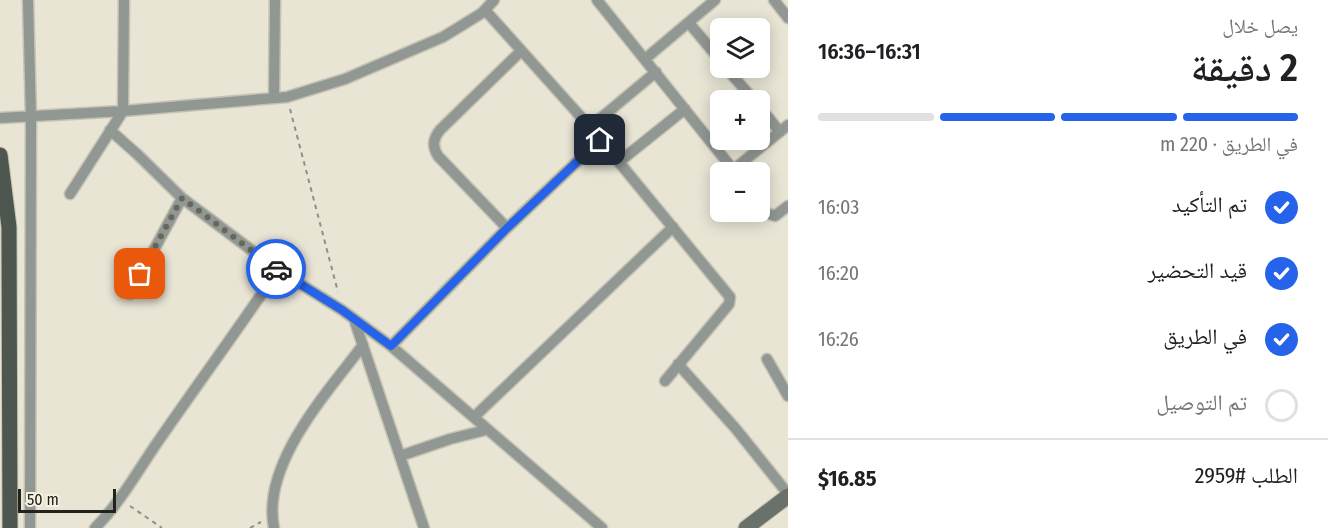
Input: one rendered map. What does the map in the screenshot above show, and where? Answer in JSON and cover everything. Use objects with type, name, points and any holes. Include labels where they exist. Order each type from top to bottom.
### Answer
[{"type":"main road","points":[[0,155],[9,227],[10,528]]},
{"type":"street","points":[[28,0],[31,117],[30,528]]},
{"type":"street","points":[[70,194],[123,111],[124,0]]},
{"type":"street","points":[[274,98],[275,0]]},
{"type":"street","points":[[0,118],[123,111],[287,97],[328,86],[399,57],[456,30],[485,10],[494,0]]},
{"type":"street","points":[[597,0],[727,162]]},
{"type":"street","points":[[645,59],[715,0]]},
{"type":"street","points":[[774,0],[788,18]]},
{"type":"street","points":[[485,10],[590,128],[728,293],[731,301],[665,381]]},
{"type":"street","points":[[689,23],[710,48]]},
{"type":"street","points":[[507,228],[438,156],[434,141],[440,130],[521,51]]},
{"type":"street","points":[[590,128],[656,72]]},
{"type":"street","points":[[735,78],[745,90]]},
{"type":"street","points":[[619,162],[685,109]]},
{"type":"street","points":[[744,162],[784,128],[770,116]]},
{"type":"street","points":[[110,130],[182,198],[278,270],[342,310],[391,346],[602,528]]},
{"type":"street","points":[[391,346],[507,228],[600,140]]},
{"type":"street","points":[[130,294],[182,198]]},
{"type":"street","points":[[770,214],[775,216],[788,206]]},
{"type":"street","points":[[474,417],[673,227]]},
{"type":"street","points":[[95,528],[121,498],[278,270]]},
{"type":"street","points":[[354,319],[424,528]]},
{"type":"street","points":[[274,528],[271,516],[275,488],[294,438],[363,345]]},
{"type":"street","points":[[767,359],[788,396]]},
{"type":"street","points":[[678,364],[736,429],[788,495],[746,528]]},
{"type":"street","points":[[400,456],[450,439],[486,430]]},
{"type":"path","points":[[287,97],[342,310]]},
{"type":"path","points":[[121,498],[162,528]]},
{"type":"way so far","points":[[140,274],[182,198],[276,269]]},
{"type":"route","points":[[276,269],[342,310],[391,346],[507,228],[600,140]]}]
